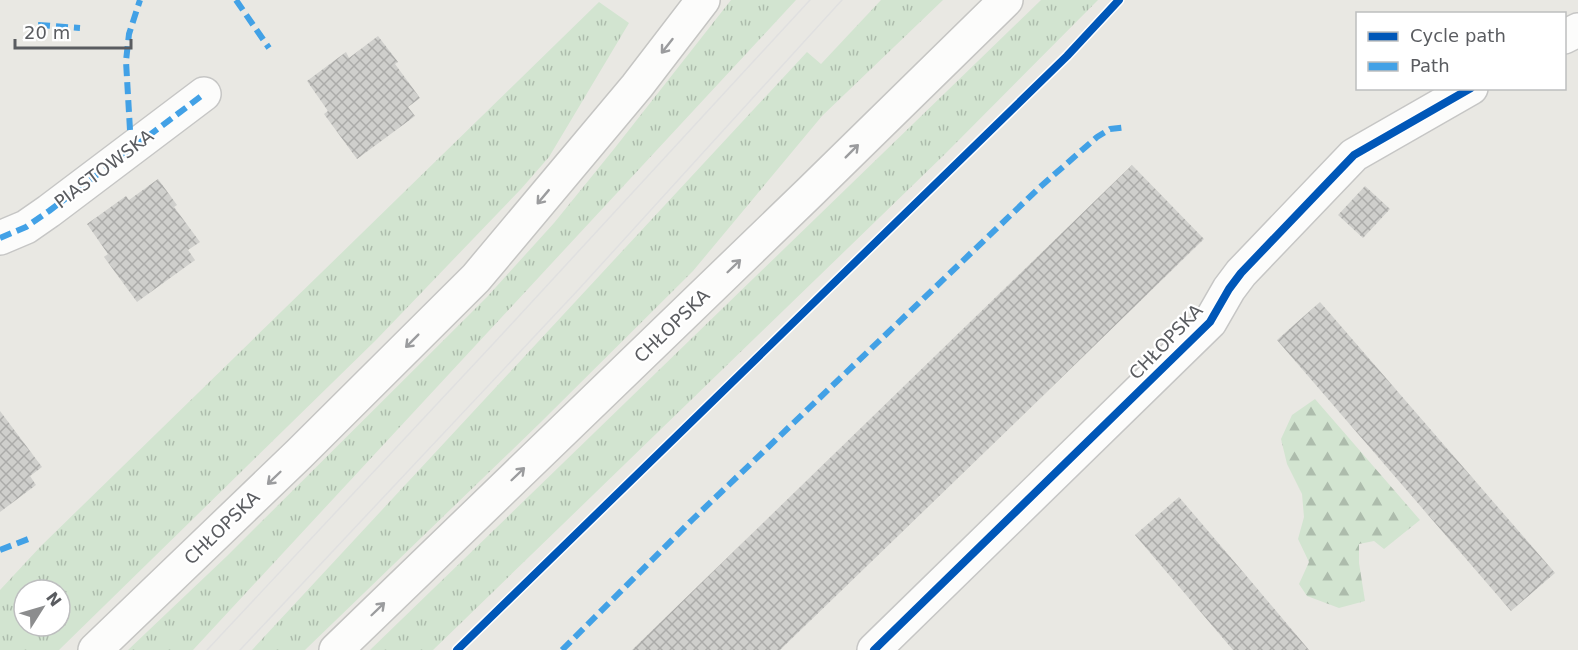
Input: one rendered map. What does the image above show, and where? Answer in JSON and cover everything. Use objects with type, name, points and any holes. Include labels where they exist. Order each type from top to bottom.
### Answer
[{"type":"main road","name":"CHŁOPSKA","points":[[95,650],[299,454],[476,278],[637,86],[703,0]]},
{"type":"main road","name":"CHŁOPSKA","points":[[336,650],[1006,0]]},
{"type":"main road","name":"CHŁOPSKA","points":[[874,650],[1210,322],[1241,273],[1354,155],[1468,90]]},
{"type":"main road","name":"PIASTOWSKA","points":[[0,238],[26,227],[49,211],[204,94]]},
{"type":"green space","points":[[731,0],[796,0],[193,650],[128,650],[227,556],[487,297],[554,223]]},
{"type":"green space","points":[[881,0],[943,0],[822,116],[693,271],[540,423],[305,650],[252,650],[807,52],[821,64]]},
{"type":"green space","points":[[1041,0],[1098,0],[944,155],[433,650],[370,650]]},
{"type":"green space","points":[[599,2],[629,23],[549,157],[521,189],[376,340],[72,637],[72,578],[12,578],[12,638],[71,638],[59,650],[0,650],[0,590],[41,546]]},
{"type":"green space","points":[[1315,399],[1420,520],[1384,549],[1374,541],[1359,544],[1359,563],[1365,601],[1339,608],[1307,596],[1299,584],[1309,562],[1298,539],[1304,517],[1302,494],[1287,464],[1281,439],[1292,415]]},
{"type":"building","points":[[378,36],[398,62],[395,64],[420,98],[408,107],[415,116],[357,159],[324,114],[328,111],[307,81],[346,52],[349,58]]},
{"type":"building","points":[[1132,165],[1204,239],[1018,420],[780,650],[632,650]]},
{"type":"building","points":[[158,179],[177,205],[174,207],[200,242],[188,250],[195,260],[137,302],[104,257],[108,254],[87,224],[126,196],[129,200]]},
{"type":"building","points":[[1365,186],[1390,209],[1363,238],[1338,215]]},
{"type":"building","points":[[1320,302],[1555,573],[1511,611],[1277,340]]},
{"type":"building","points":[[0,411],[42,467],[30,476],[36,485],[0,512]]},
{"type":"building","points":[[1179,497],[1309,650],[1233,650],[1135,535]]},
{"type":"tram line","points":[[207,650],[810,0]]},
{"type":"tram line","points":[[240,650],[579,289],[842,0]]},
{"type":"marked path","points":[[130,130],[126,61],[129,34],[140,0]]},
{"type":"marked path","points":[[236,0],[269,48]]},
{"type":"marked path","points":[[38,25],[80,28]]},
{"type":"marked path","points":[[0,238],[26,227],[49,211],[204,94]]},
{"type":"marked path","points":[[562,650],[692,520],[1040,187],[1097,137],[1110,129],[1127,127]]},
{"type":"marked path","points":[[0,550],[31,538]]},
{"type":"cycle path","points":[[457,650],[1067,56],[1119,0]]},
{"type":"cycle path","points":[[874,650],[1210,322],[1241,273],[1354,155],[1468,90]]}]
